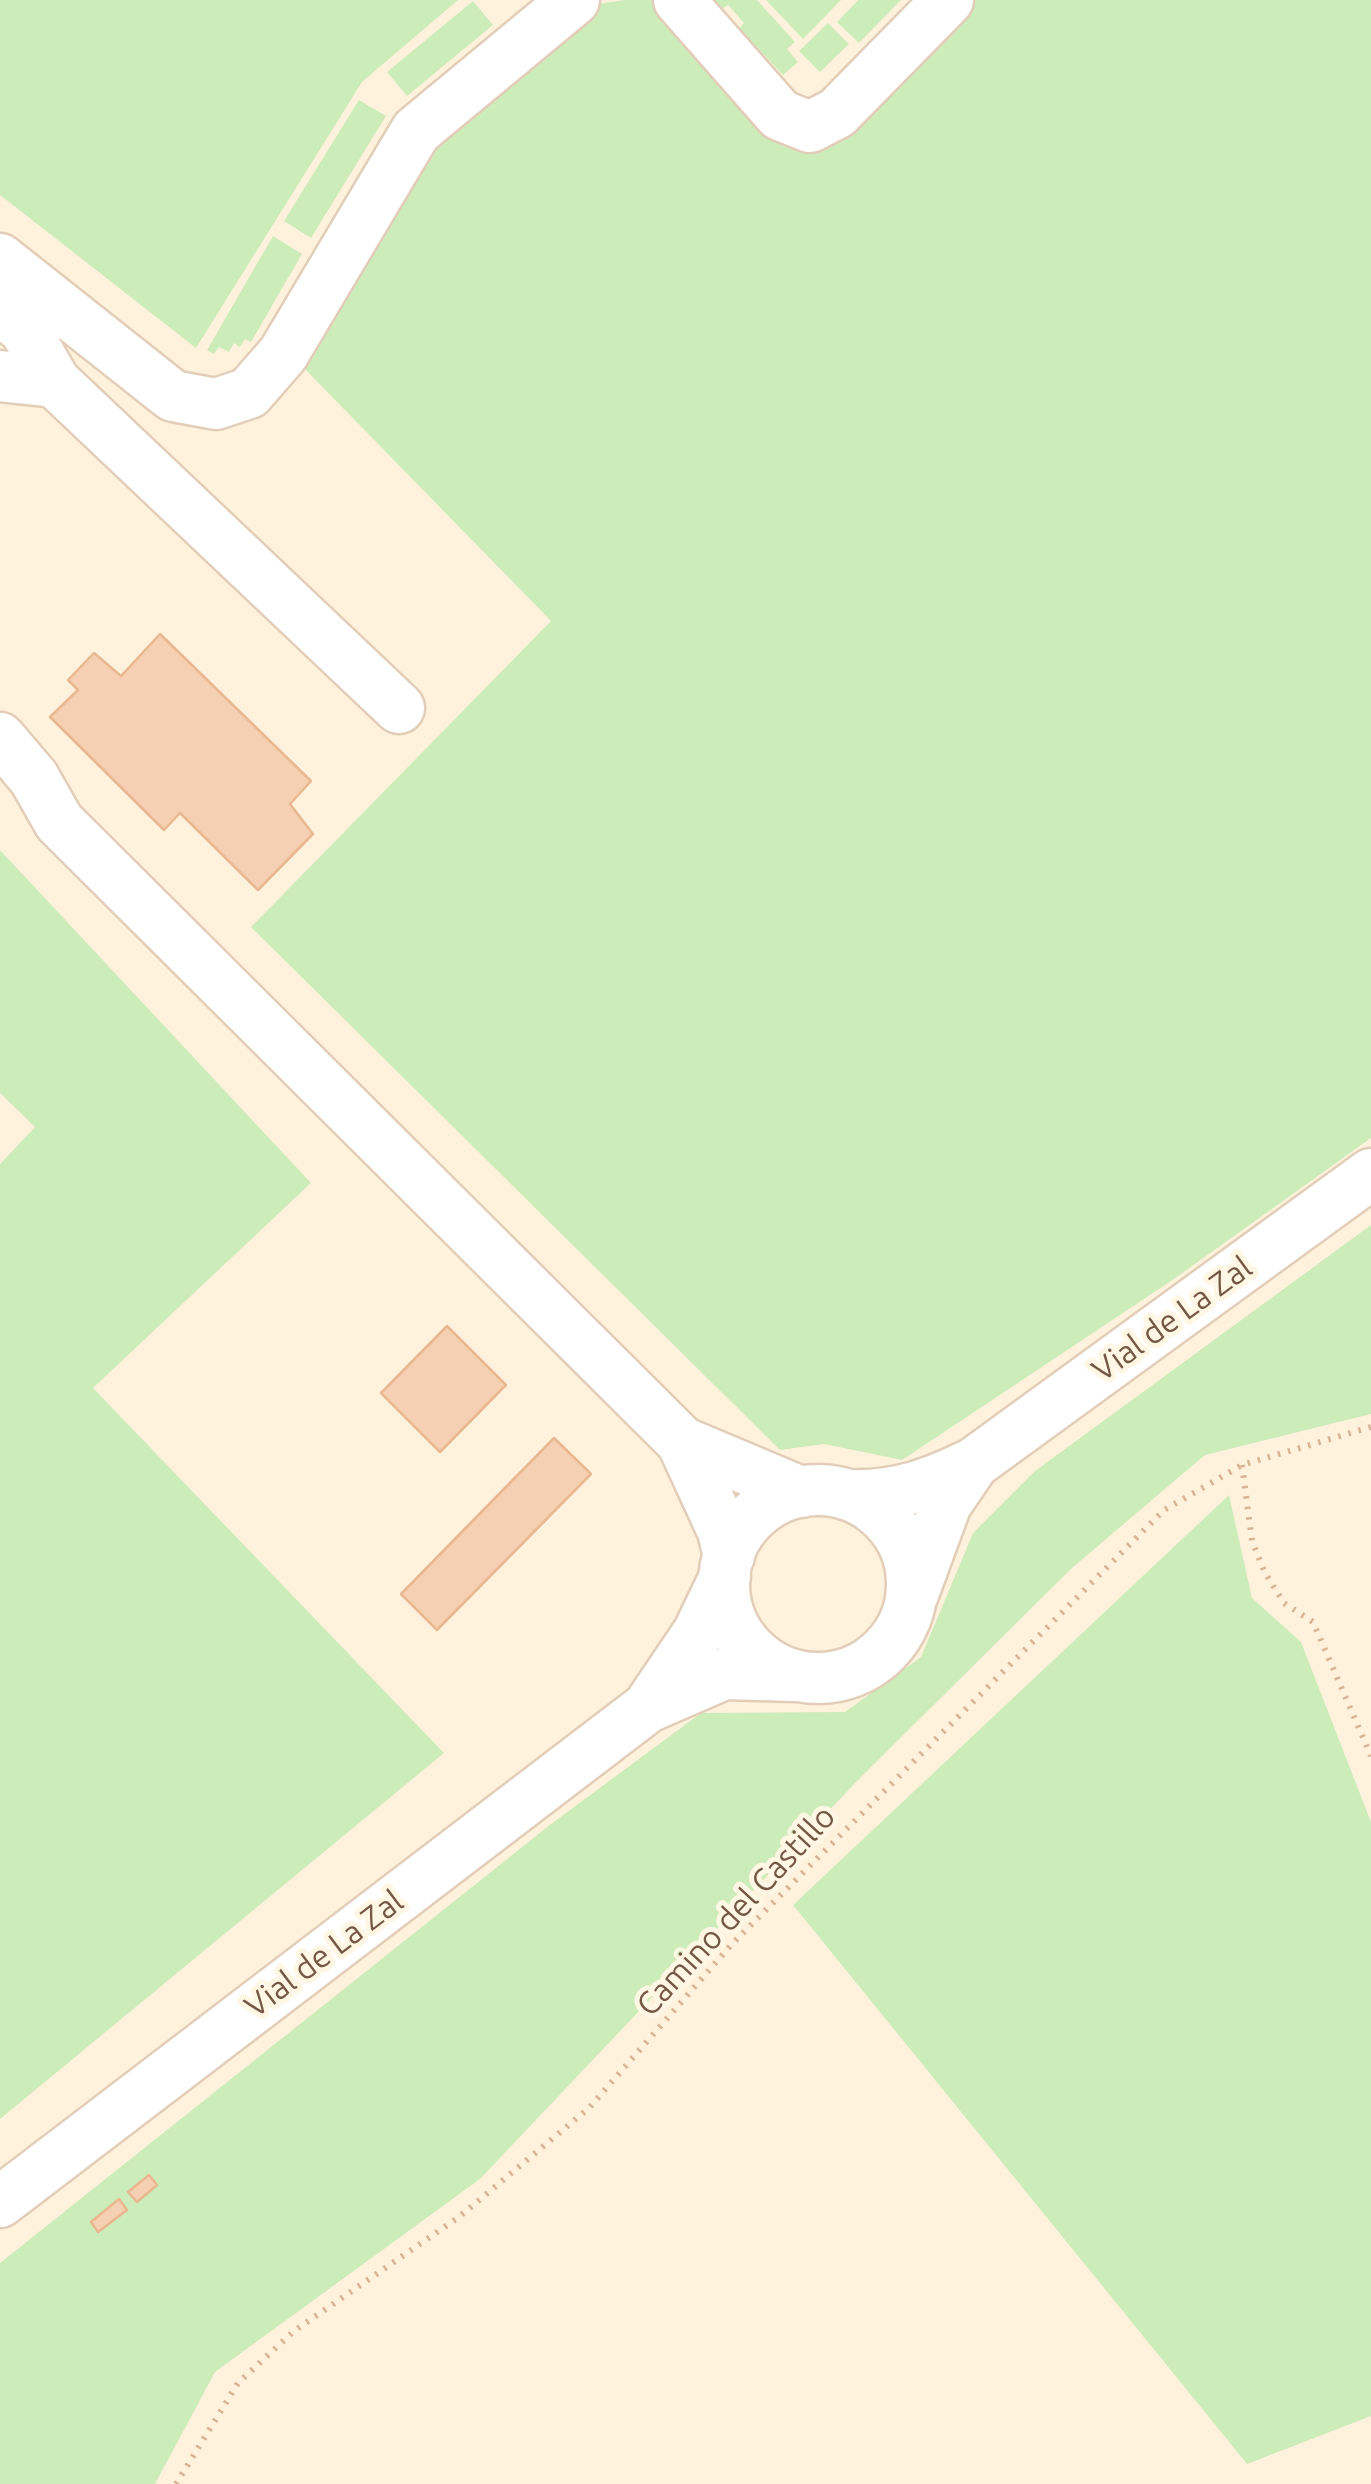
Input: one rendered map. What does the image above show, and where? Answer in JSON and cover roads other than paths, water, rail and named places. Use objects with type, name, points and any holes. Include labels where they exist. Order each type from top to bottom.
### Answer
[{"type":"street","points":[[0,259],[174,396],[216,404],[249,393],[283,354],[416,131],[574,0]]},
{"type":"street","points":[[679,0],[780,115],[810,127],[837,114],[948,0]]},
{"type":"street","points":[[0,311],[24,328],[55,382],[399,708]]},
{"type":"street","points":[[0,376],[55,382]]},
{"type":"street","points":[[0,738],[34,778],[59,822],[682,1442],[723,1531],[731,1620],[742,1639],[774,1668],[816,1679],[860,1669],[894,1640],[911,1599],[908,1556],[884,1518],[682,1442]]},
{"type":"street","points":[[5,796],[59,822]]},
{"type":"street","name":"Vial de La Zal","points":[[824,1494],[884,1497],[918,1489],[974,1463],[1371,1174]]},
{"type":"street","name":"Vial de La Zal","points":[[911,1599],[946,1504],[974,1463]]},
{"type":"street","points":[[727,1567],[737,1538],[764,1508],[824,1494]]},
{"type":"street","name":"Vial de La Zal","points":[[648,1706],[698,1632],[727,1567]]},
{"type":"street","name":"Vial de La Zal","points":[[0,2202],[648,1706],[724,1674],[794,1676]]}]
